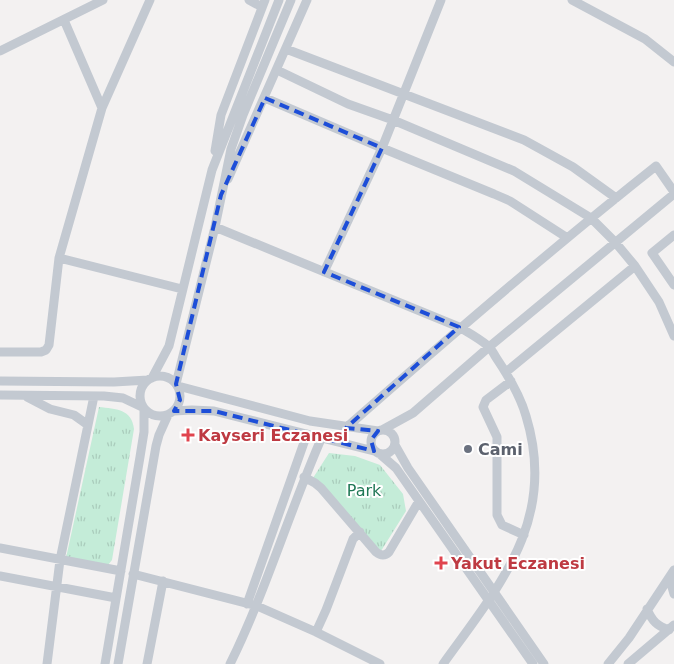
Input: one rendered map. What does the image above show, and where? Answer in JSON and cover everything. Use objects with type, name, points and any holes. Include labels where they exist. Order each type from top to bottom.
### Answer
[{"type":"street","points":[[0,51],[103,0]]},
{"type":"street","points":[[0,352],[38,353],[44,352],[48,348],[59,258],[102,108],[150,0]]},
{"type":"street","points":[[104,664],[144,432],[143,408],[139,398],[140,391],[150,379],[169,346],[212,170],[220,115],[264,4],[249,0]]},
{"type":"street","points":[[212,170],[279,0]]},
{"type":"street","points":[[118,664],[156,446],[171,413],[180,400],[177,385],[234,140],[291,0]]},
{"type":"street","points":[[221,195],[307,0]]},
{"type":"street","points":[[324,272],[382,148],[441,0]]},
{"type":"street","points":[[572,0],[645,39],[674,62]]},
{"type":"street","points":[[64,20],[102,108]]},
{"type":"street","points":[[286,49],[524,140],[573,167],[616,198]]},
{"type":"street","points":[[277,70],[348,104],[393,120],[514,171],[590,218],[615,242],[635,266],[659,302],[674,336]]},
{"type":"street","points":[[265,98],[510,201],[566,238]]},
{"type":"street","points":[[0,395],[123,398],[156,416],[192,410],[214,411],[322,437],[378,453],[390,453],[403,425],[413,413],[674,193],[656,166],[590,218],[459,327],[347,427]]},
{"type":"street","points":[[214,227],[459,327],[489,347],[512,381],[528,423],[535,465],[535,497],[530,518],[505,576],[442,664]]},
{"type":"street","points":[[674,235],[652,253],[674,285]]},
{"type":"street","points":[[59,258],[182,289]]},
{"type":"street","points":[[506,372],[635,266]]},
{"type":"street","points":[[0,381],[114,382],[150,379],[161,376],[168,377],[177,385],[310,421],[380,430],[392,434],[395,444],[408,468],[533,664]]},
{"type":"street","points":[[512,381],[486,400],[483,406],[497,437],[497,515],[502,525],[524,535]]},
{"type":"street","points":[[24,395],[50,409],[74,414],[88,425]]},
{"type":"street","points":[[47,664],[60,560],[94,396]]},
{"type":"street","points":[[413,413],[372,436],[372,448],[396,468],[544,664]]},
{"type":"street","points":[[247,604],[307,434]]},
{"type":"street","points":[[230,664],[257,606],[304,477],[322,437]]},
{"type":"street","points":[[304,477],[318,485],[380,555],[389,552],[420,501]]},
{"type":"street","points":[[316,632],[353,539],[360,532]]},
{"type":"street","points":[[0,548],[120,571]]},
{"type":"street","points":[[653,601],[665,596],[674,595],[672,587],[674,571]]},
{"type":"street","points":[[608,664],[629,638],[674,571]]},
{"type":"street","points":[[134,574],[257,606],[316,632],[380,664]]},
{"type":"street","points":[[0,576],[116,598]]},
{"type":"street","points":[[147,664],[163,581]]},
{"type":"street","points":[[647,609],[652,620],[660,627],[671,627]]},
{"type":"street","points":[[628,664],[671,627]]},
{"type":"highlighted area","points":[[265,98],[382,148],[324,272],[459,327],[346,428],[378,431],[371,440],[374,451],[214,411],[174,411],[180,400],[176,384],[221,195]]},
{"type":"green space","points":[[99,407],[122,411],[127,414],[133,422],[134,429],[112,560],[108,565],[66,558]]},
{"type":"green space","name":"Park","points":[[329,453],[355,456],[380,465],[403,494],[406,511],[381,551],[313,478]]},
{"type":"place","name":"Kayseri Eczanesi","points":[[188,435]]},
{"type":"place","name":"Cami","points":[[468,449]]},
{"type":"place","name":"Yakut Eczanesi","points":[[441,563]]}]
